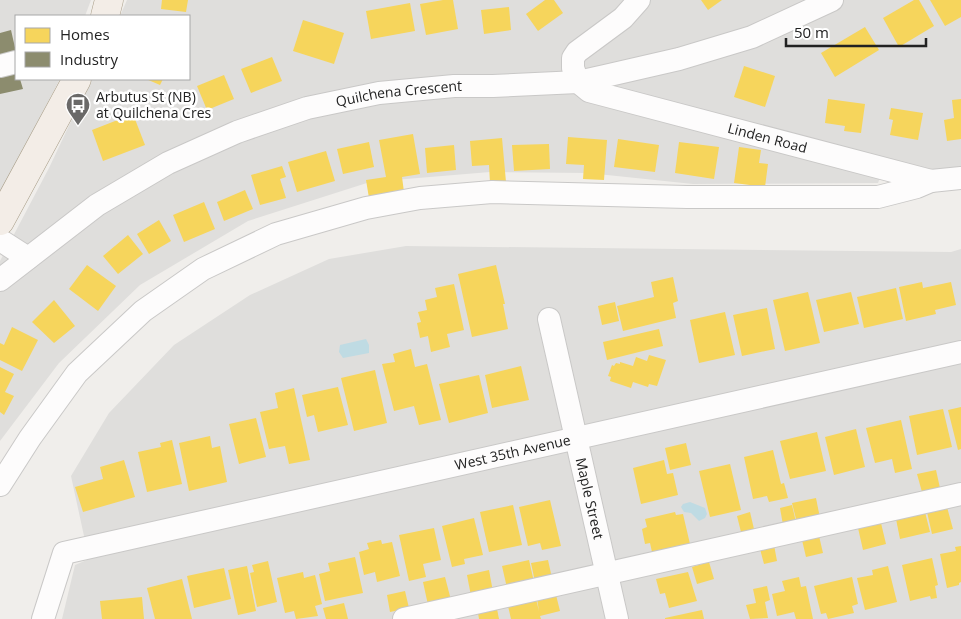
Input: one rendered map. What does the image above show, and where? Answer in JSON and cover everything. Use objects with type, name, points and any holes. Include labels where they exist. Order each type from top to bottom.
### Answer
[{"type":"main road","points":[[105,15],[110,0]]},
{"type":"main road","points":[[0,221],[76,80]]},
{"type":"street","points":[[578,82],[572,63],[577,52],[623,18],[639,0]]},
{"type":"street","name":"Quilchena Crescent","points":[[0,280],[97,205],[168,163],[237,132],[307,108],[379,93],[454,86],[578,82],[679,59],[752,36],[832,0]]},
{"type":"street","points":[[0,66],[15,62]]},
{"type":"street","name":"Linden Road","points":[[578,82],[589,91],[930,181],[961,178]]},
{"type":"street","points":[[0,486],[30,438],[77,373],[143,311],[203,268],[276,234],[366,208],[429,197],[492,192],[687,197],[878,197],[918,187],[930,181]]},
{"type":"street","points":[[0,240],[28,258]]},
{"type":"street","name":"Maple Street","points":[[549,320],[617,619]]},
{"type":"street","name":"West 35th Avenue","points":[[43,619],[64,553],[961,352]]},
{"type":"street","points":[[404,619],[961,494]]},
{"type":"shaded area","points":[[0,0],[91,0],[85,15],[15,15],[15,80],[59,80],[0,193]]},
{"type":"shaded area","points":[[127,0],[961,0],[961,169],[935,172],[887,158],[878,183],[693,184],[588,173],[490,172],[370,182],[248,221],[140,285],[59,363],[0,441],[0,261],[49,168],[91,80],[190,80],[190,15],[120,15]]},
{"type":"shaded area","points":[[406,246],[951,252],[961,249],[961,619],[62,619],[75,565],[89,559],[71,476],[109,413],[174,345],[250,295],[329,259]]},
{"type":"water","points":[[366,339],[369,345],[369,353],[343,358],[339,352],[340,345]]},
{"type":"water","points":[[690,502],[705,508],[707,514],[705,518],[699,521],[691,513],[684,512],[681,507],[683,504]]},
{"type":"building: Homes","points":[[162,0],[188,0],[186,12],[161,9]]},
{"type":"building: Homes","points":[[453,0],[458,29],[426,35],[420,4]]},
{"type":"building: Homes","points":[[545,0],[554,0],[563,13],[538,31],[526,14]]},
{"type":"building: Homes","points":[[701,0],[722,0],[708,10]]},
{"type":"building: Homes","points":[[914,0],[919,0],[934,26],[899,47],[883,18]]},
{"type":"building: Homes","points":[[930,0],[961,0],[961,17],[945,26]]},
{"type":"building: Homes","points":[[410,3],[415,31],[371,39],[366,11]]},
{"type":"building: Homes","points":[[509,7],[511,30],[484,34],[481,10]]},
{"type":"building: Homes","points":[[303,20],[344,33],[334,64],[293,51]]},
{"type":"building: Homes","points":[[865,27],[879,50],[835,77],[821,53]]},
{"type":"building: Homes","points":[[272,57],[282,81],[251,93],[241,69]]},
{"type":"building: Homes","points":[[744,66],[775,76],[765,107],[734,97]]},
{"type":"building: Homes","points":[[224,75],[234,99],[207,110],[197,86]]},
{"type":"building: Homes","points":[[148,80],[162,80],[160,85]]},
{"type":"building: Homes","points":[[828,99],[865,104],[861,133],[844,131],[845,126],[825,123]]},
{"type":"building: Homes","points":[[961,99],[961,139],[947,141],[944,120],[954,118],[952,100]]},
{"type":"building: Homes","points":[[891,108],[923,113],[918,140],[890,135],[893,120],[889,119]]},
{"type":"building: Homes","points":[[133,114],[145,145],[103,161],[92,130]]},
{"type":"building: Homes","points":[[413,134],[420,174],[402,177],[404,192],[369,198],[366,180],[386,177],[379,140]]},
{"type":"building: Homes","points":[[568,137],[607,140],[604,180],[583,179],[584,165],[566,164]]},
{"type":"building: Homes","points":[[502,138],[506,182],[490,183],[489,165],[472,166],[470,141]]},
{"type":"building: Homes","points":[[618,139],[659,145],[655,172],[614,167]]},
{"type":"building: Homes","points":[[369,142],[374,167],[343,174],[337,149]]},
{"type":"building: Homes","points":[[679,142],[719,147],[714,179],[675,173]]},
{"type":"building: Homes","points":[[549,144],[550,169],[514,171],[512,145]]},
{"type":"building: Homes","points":[[454,145],[456,170],[427,173],[425,148]]},
{"type":"building: Homes","points":[[739,147],[761,150],[759,163],[768,164],[765,187],[734,183]]},
{"type":"building: Homes","points":[[326,151],[335,181],[297,192],[288,162]]},
{"type":"building: Homes","points":[[282,166],[286,177],[280,179],[286,198],[260,205],[251,175]]},
{"type":"building: Homes","points":[[245,190],[253,209],[224,221],[217,202]]},
{"type":"building: Homes","points":[[204,202],[215,229],[184,242],[173,215]]},
{"type":"building: Homes","points":[[159,220],[171,241],[149,254],[137,234]]},
{"type":"building: Homes","points":[[128,235],[143,254],[118,274],[103,256]]},
{"type":"building: Homes","points":[[87,265],[116,286],[98,311],[69,289]]},
{"type":"building: Homes","points":[[496,265],[505,304],[503,304],[508,329],[472,337],[458,274]]},
{"type":"building: Homes","points":[[673,277],[678,301],[673,303],[676,318],[623,331],[617,306],[654,297],[651,282]]},
{"type":"building: Homes","points":[[922,282],[923,288],[951,282],[956,305],[935,310],[936,314],[906,321],[899,287]]},
{"type":"building: Homes","points":[[454,284],[464,330],[447,334],[450,347],[431,352],[428,336],[420,338],[417,323],[421,322],[418,312],[427,310],[425,300],[437,297],[435,288]]},
{"type":"building: Homes","points":[[896,288],[903,319],[864,328],[857,297]]},
{"type":"building: Homes","points":[[808,292],[820,343],[785,351],[773,300]]},
{"type":"building: Homes","points":[[851,292],[859,324],[824,332],[816,300]]},
{"type":"building: Homes","points":[[54,300],[75,326],[54,343],[32,322]]},
{"type":"building: Homes","points":[[615,302],[619,321],[602,325],[598,306]]},
{"type":"building: Homes","points":[[767,308],[775,349],[742,356],[733,315]]},
{"type":"building: Homes","points":[[725,312],[735,355],[699,363],[690,320]]},
{"type":"building: Homes","points":[[12,327],[38,340],[22,371],[0,360],[0,343],[4,345]]},
{"type":"building: Homes","points":[[659,329],[663,346],[607,360],[603,342]]},
{"type":"building: Homes","points":[[411,349],[415,367],[427,364],[441,420],[419,425],[414,406],[394,411],[382,364],[395,362],[393,354]]},
{"type":"building: Homes","points":[[649,355],[666,360],[657,386],[649,384],[648,387],[633,382],[631,388],[610,381],[611,377],[608,376],[612,365],[620,364],[620,362],[633,366],[636,357],[647,361]]},
{"type":"building: Homes","points":[[521,366],[529,400],[492,408],[485,375]]},
{"type":"building: Homes","points":[[0,367],[14,374],[5,392],[14,396],[4,415],[0,412]]},
{"type":"building: Homes","points":[[375,370],[387,423],[354,431],[341,378]]},
{"type":"building: Homes","points":[[479,375],[488,413],[449,423],[439,384]]},
{"type":"building: Homes","points":[[338,387],[348,425],[318,432],[314,415],[307,417],[302,395]]},
{"type":"building: Homes","points":[[294,388],[310,460],[289,464],[285,446],[269,449],[260,412],[278,408],[275,393]]},
{"type":"building: Homes","points":[[961,407],[961,449],[958,450],[948,410]]},
{"type":"building: Homes","points":[[943,409],[952,447],[917,455],[909,416]]},
{"type":"building: Homes","points":[[256,418],[266,457],[239,464],[229,424]]},
{"type":"building: Homes","points":[[901,420],[912,469],[895,473],[892,459],[875,463],[866,428]]},
{"type":"building: Homes","points":[[856,429],[865,467],[834,475],[825,437]]},
{"type":"building: Homes","points":[[817,432],[826,471],[790,479],[780,441]]},
{"type":"building: Homes","points":[[210,436],[212,448],[220,446],[227,482],[189,491],[179,443]]},
{"type":"building: Homes","points":[[172,440],[182,484],[147,492],[138,452],[161,447],[160,443]]},
{"type":"building: Homes","points":[[686,443],[691,465],[670,470],[665,448]]},
{"type":"building: Homes","points":[[773,450],[781,484],[784,483],[788,498],[769,502],[767,496],[753,499],[744,457]]},
{"type":"building: Homes","points":[[124,460],[135,497],[83,512],[75,487],[103,479],[100,467]]},
{"type":"building: Homes","points":[[664,460],[667,474],[673,473],[678,495],[641,504],[633,468]]},
{"type":"building: Homes","points":[[730,464],[741,510],[710,517],[699,471]]},
{"type":"building: Homes","points":[[936,470],[940,488],[922,492],[917,474]]},
{"type":"building: Homes","points":[[816,498],[820,518],[797,523],[792,503]]},
{"type":"building: Homes","points":[[550,500],[561,546],[542,550],[540,543],[528,546],[519,507]]},
{"type":"building: Homes","points":[[513,505],[522,545],[489,552],[480,512]]},
{"type":"building: Homes","points":[[792,505],[796,522],[783,525],[780,508]]},
{"type":"building: Homes","points":[[947,507],[953,529],[932,534],[927,512]]},
{"type":"building: Homes","points":[[675,512],[676,515],[683,514],[690,544],[652,552],[650,543],[645,544],[642,529],[647,527],[645,519]]},
{"type":"building: Homes","points":[[750,512],[754,529],[741,532],[737,516]]},
{"type":"building: Homes","points":[[925,512],[930,532],[900,539],[896,519]]},
{"type":"building: Homes","points":[[474,518],[483,555],[464,559],[465,564],[452,567],[442,526]]},
{"type":"building: Homes","points":[[881,523],[886,544],[863,550],[858,528]]},
{"type":"building: Homes","points":[[434,528],[441,560],[423,564],[426,577],[409,581],[399,535]]},
{"type":"building: Homes","points":[[819,536],[823,553],[806,557],[802,540]]},
{"type":"building: Homes","points":[[381,540],[382,544],[392,542],[400,576],[377,582],[375,572],[364,575],[359,552],[369,549],[367,543]]},
{"type":"building: Homes","points":[[774,545],[777,561],[764,564],[760,549]]},
{"type":"building: Homes","points":[[961,546],[961,582],[959,585],[947,588],[940,554],[956,551],[955,547]]},
{"type":"building: Homes","points":[[355,557],[363,593],[325,601],[319,574],[330,571],[328,563]]},
{"type":"building: Homes","points":[[932,558],[938,585],[935,586],[937,598],[931,599],[930,596],[910,601],[902,565]]},
{"type":"building: Homes","points":[[529,560],[534,582],[507,588],[502,566]]},
{"type":"building: Homes","points":[[548,560],[552,578],[535,582],[531,563]]},
{"type":"building: Homes","points":[[268,561],[277,602],[257,607],[250,573],[254,572],[252,565]]},
{"type":"building: Homes","points":[[709,562],[714,579],[697,584],[692,567]]},
{"type":"building: Homes","points":[[247,566],[256,611],[238,615],[228,570]]},
{"type":"building: Homes","points":[[888,566],[897,602],[865,610],[857,578],[873,575],[872,570]]},
{"type":"building: Homes","points":[[224,568],[231,599],[194,608],[187,576]]},
{"type":"building: Homes","points":[[489,570],[493,592],[471,596],[467,575]]},
{"type":"building: Homes","points":[[303,572],[304,578],[315,575],[322,604],[315,606],[318,616],[296,619],[294,611],[285,613],[277,578]]},
{"type":"building: Homes","points":[[688,572],[697,601],[669,608],[665,593],[660,594],[656,579]]},
{"type":"building: Homes","points":[[445,577],[451,600],[428,605],[423,582]]},
{"type":"building: Homes","points":[[799,577],[801,587],[806,586],[813,619],[796,619],[794,612],[777,616],[772,594],[785,591],[782,581]]},
{"type":"building: Homes","points":[[852,577],[858,604],[852,606],[854,613],[828,619],[826,613],[821,614],[814,586]]},
{"type":"building: Homes","points":[[182,579],[192,619],[155,619],[147,588]]},
{"type":"building: Homes","points":[[767,586],[770,600],[765,602],[768,618],[750,619],[746,605],[756,603],[753,589]]},
{"type":"building: Homes","points":[[405,591],[409,608],[390,612],[387,595]]},
{"type":"building: Homes","points":[[556,595],[560,611],[540,616],[541,619],[511,619],[508,606],[536,599],[539,611],[537,599]]},
{"type":"building: Homes","points":[[142,597],[144,619],[102,619],[100,601]]},
{"type":"building: Homes","points":[[344,603],[348,619],[326,619],[323,608]]},
{"type":"building: Homes","points":[[497,609],[499,619],[479,619],[478,613]]},
{"type":"building: Homes","points":[[702,610],[704,619],[665,619],[665,618]]},
{"type":"building: Industry","points":[[11,30],[15,52],[0,56],[0,33]]},
{"type":"building: Industry","points":[[15,72],[15,80],[20,80],[23,89],[0,94],[0,76]]},
{"type":"place","name":"Arbutus St (NB) at Quilchena Cres","points":[[78,126]]}]
